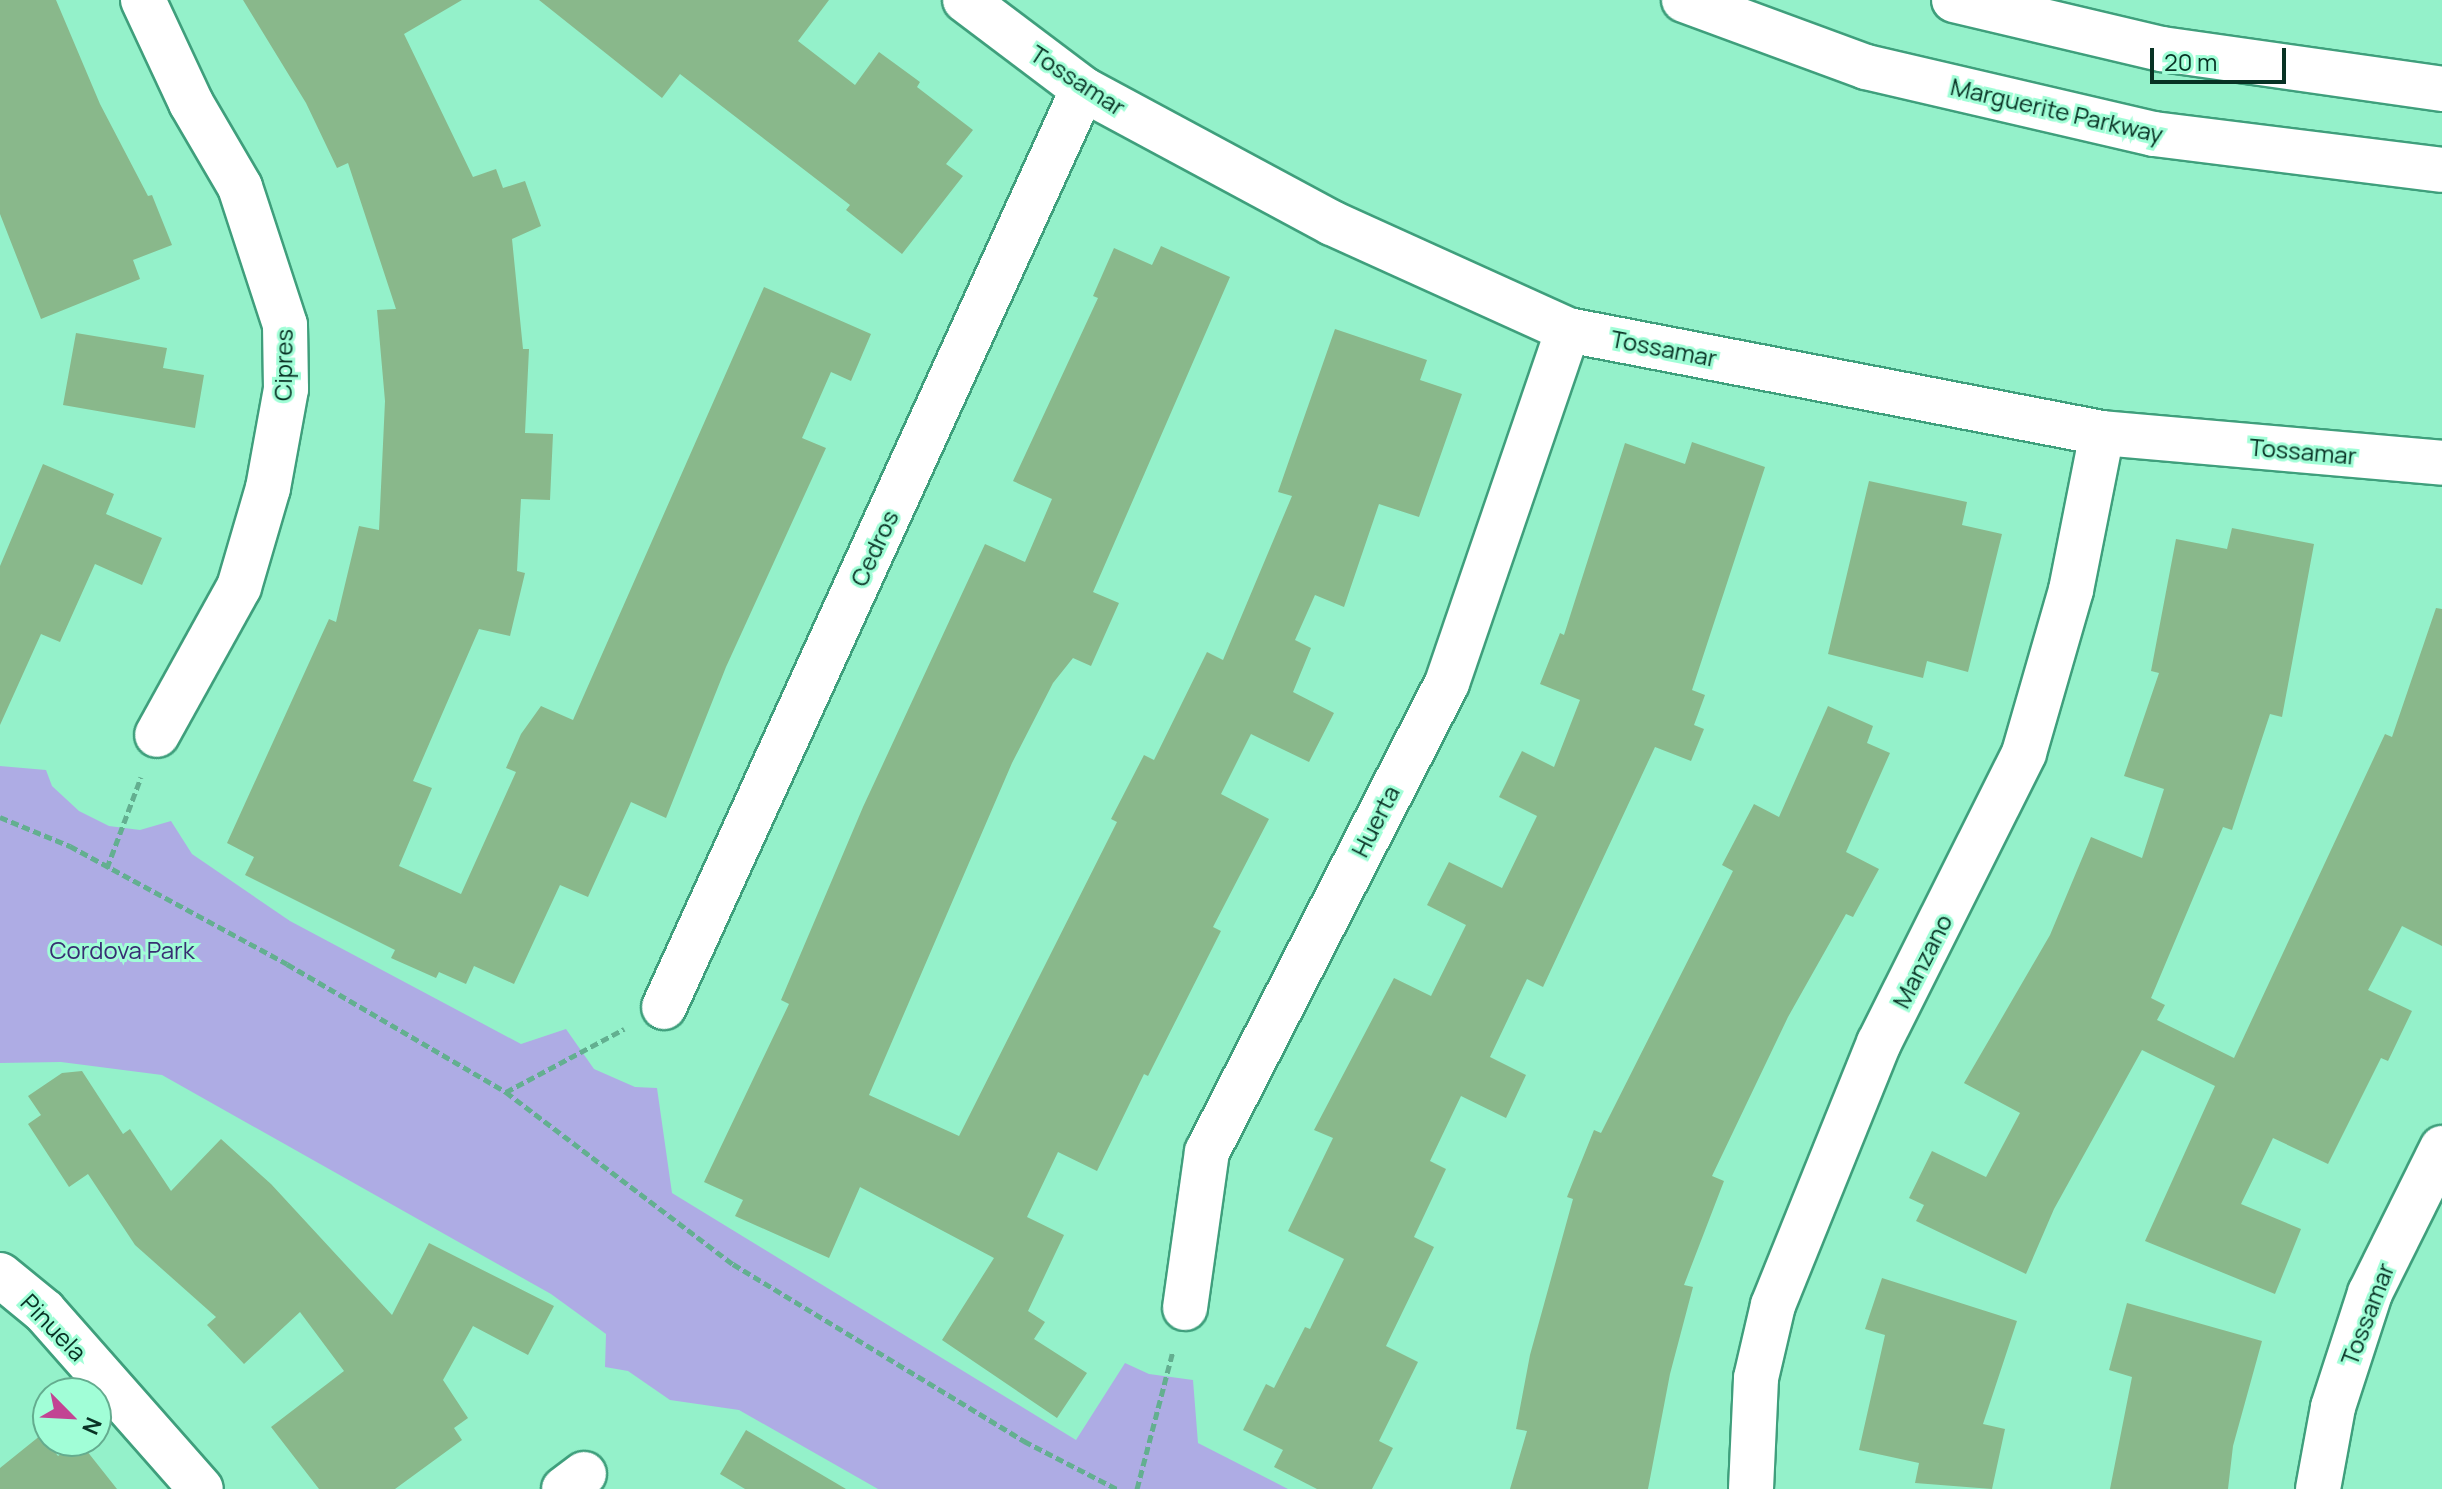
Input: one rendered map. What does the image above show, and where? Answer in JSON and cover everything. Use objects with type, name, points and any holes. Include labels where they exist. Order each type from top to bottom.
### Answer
[{"type":"street","name":"Cipres","points":[[143,0],[191,103],[240,187],[285,325],[286,389],[268,488],[239,587],[157,735]]},
{"type":"street","name":"Tossamar","points":[[965,0],[1083,89],[1332,223],[1568,330],[2102,433],[2442,463]]},
{"type":"street","name":"Marguerite Parkway","points":[[1684,0],[1866,67],[2154,134],[2442,170]]},
{"type":"street","points":[[1954,0],[2162,49],[2442,89]]},
{"type":"street","name":"Cedros","points":[[664,1007],[1083,89]]},
{"type":"street","name":"Huerta","points":[[1185,1308],[1207,1152],[1447,683],[1568,330]]},
{"type":"street","name":"Manzano","points":[[1751,1489],[1756,1378],[1773,1305],[1879,1043],[2024,753],[2071,590],[2102,433]]},
{"type":"street","name":"Tossamar","points":[[2318,1489],[2333,1407],[2370,1293],[2442,1148]]},
{"type":"street","name":"Pinuela","points":[[0,1275],[44,1311],[201,1489]]},
{"type":"path","points":[[107,868],[157,735]]},
{"type":"path","points":[[0,817],[107,868],[287,964],[506,1092],[733,1264],[1024,1441],[1117,1489]]},
{"type":"path","points":[[506,1092],[664,1007]]},
{"type":"path","points":[[1137,1489],[1185,1308]]},
{"type":"green space","name":"Cordova Park","points":[[0,766],[46,770],[52,786],[79,811],[109,826],[140,830],[171,821],[192,854],[290,921],[521,1044],[566,1029],[594,1069],[635,1087],[657,1088],[672,1193],[1076,1440],[1125,1363],[1149,1374],[1193,1380],[1198,1443],[1288,1489],[878,1489],[739,1410],[670,1400],[628,1371],[605,1367],[606,1334],[551,1294],[162,1075],[61,1062],[0,1063]]},
{"type":"building","points":[[0,0],[56,0],[100,104],[148,196],[152,195],[172,245],[133,260],[140,279],[41,319],[0,214]]},
{"type":"building","points":[[243,0],[462,0],[404,34],[473,177],[496,169],[503,188],[525,181],[541,226],[512,239],[523,349],[529,349],[525,433],[553,434],[550,500],[521,499],[517,571],[525,573],[510,636],[479,629],[413,781],[432,788],[399,866],[461,894],[516,772],[506,768],[521,734],[541,706],[573,720],[764,287],[871,334],[851,381],[831,372],[802,438],[826,448],[726,667],[666,818],[631,802],[588,897],[560,885],[514,984],[474,966],[466,984],[439,972],[436,978],[391,958],[395,950],[245,875],[254,857],[227,843],[329,619],[336,622],[359,526],[379,530],[385,401],[377,310],[396,309],[348,163],[337,168],[306,103]]},
{"type":"building","points":[[539,0],[829,0],[798,41],[855,85],[879,52],[920,82],[917,87],[973,130],[946,164],[963,176],[902,254],[846,210],[850,205],[680,74],[662,98]]},
{"type":"building","points":[[1161,246],[1230,277],[1093,592],[1119,603],[1091,666],[1073,658],[1053,683],[1012,763],[869,1095],[959,1136],[1117,822],[1111,819],[1144,755],[1154,760],[1207,652],[1223,660],[1292,496],[1278,492],[1335,329],[1427,360],[1420,380],[1462,394],[1419,517],[1379,504],[1344,607],[1315,595],[1295,640],[1311,648],[1293,692],[1334,713],[1309,762],[1251,734],[1221,794],[1269,819],[1213,927],[1221,931],[1148,1076],[1144,1074],[1097,1171],[1058,1152],[1027,1217],[1064,1235],[1028,1311],[1045,1322],[1034,1339],[1087,1373],[1057,1418],[942,1340],[994,1258],[860,1187],[829,1258],[735,1216],[743,1200],[704,1182],[789,1004],[781,1000],[863,807],[985,544],[1025,562],[1052,499],[1013,481],[1098,298],[1093,296],[1114,248],[1152,265]]},
{"type":"building","points":[[76,333],[167,348],[163,368],[204,375],[195,428],[63,405]]},
{"type":"building","points":[[1692,442],[1765,467],[1692,690],[1705,695],[1694,725],[1704,729],[1691,761],[1655,747],[1543,987],[1527,979],[1490,1057],[1526,1075],[1506,1118],[1461,1096],[1430,1161],[1446,1169],[1414,1237],[1434,1247],[1386,1346],[1418,1362],[1379,1441],[1393,1448],[1372,1489],[1317,1489],[1274,1467],[1283,1450],[1243,1430],[1266,1384],[1274,1388],[1305,1327],[1310,1329],[1344,1259],[1288,1231],[1333,1138],[1314,1130],[1394,978],[1431,996],[1466,925],[1427,905],[1449,862],[1502,888],[1537,816],[1499,797],[1522,751],[1554,767],[1580,700],[1540,684],[1560,633],[1564,635],[1625,443],[1685,464]]},
{"type":"building","points":[[43,464],[114,494],[106,514],[162,538],[142,585],[95,564],[60,642],[41,634],[0,725],[0,566]]},
{"type":"building","points":[[1869,481],[1967,502],[1962,525],[2002,534],[1968,672],[1927,661],[1923,678],[1828,654]]},
{"type":"building","points":[[2232,528],[2314,544],[2282,717],[2270,714],[2232,830],[2223,827],[2151,998],[2165,1005],[2157,1020],[2234,1058],[2385,734],[2392,737],[2436,608],[2442,609],[2442,946],[2402,926],[2368,990],[2412,1011],[2388,1061],[2381,1058],[2328,1164],[2273,1138],[2241,1204],[2301,1229],[2275,1294],[2145,1241],[2215,1086],[2142,1050],[2054,1209],[2026,1274],[1916,1221],[1924,1205],[1909,1198],[1932,1151],[1986,1177],[2020,1113],[1964,1083],[2050,935],[2091,837],[2142,858],[2164,789],[2124,776],[2159,673],[2151,671],[2176,539],[2227,549]]},
{"type":"building","points":[[1828,706],[1873,726],[1867,743],[1890,753],[1846,852],[1879,869],[1853,917],[1846,914],[1788,1017],[1712,1176],[1724,1181],[1684,1285],[1693,1287],[1670,1374],[1648,1489],[1510,1489],[1527,1431],[1516,1429],[1530,1355],[1573,1199],[1567,1197],[1594,1130],[1601,1133],[1733,871],[1722,865],[1754,804],[1779,817]]},
{"type":"building","points":[[82,1071],[123,1134],[130,1129],[171,1191],[221,1139],[271,1184],[392,1315],[429,1243],[554,1306],[528,1355],[473,1326],[443,1380],[468,1418],[454,1428],[462,1440],[395,1489],[319,1489],[271,1427],[344,1371],[300,1312],[244,1364],[207,1325],[216,1317],[135,1245],[88,1174],[69,1187],[28,1124],[41,1115],[28,1096],[62,1073]]},
{"type":"building","points":[[1882,1278],[2017,1321],[1983,1424],[2005,1429],[1992,1489],[1915,1483],[1919,1463],[1859,1450],[1885,1335],[1865,1329]]},
{"type":"building","points":[[2127,1303],[2262,1341],[2233,1446],[2228,1489],[2110,1489],[2132,1377],[2109,1370]]},
{"type":"building","points":[[746,1430],[846,1489],[745,1489],[720,1474]]},
{"type":"building","points":[[32,1442],[32,1457],[92,1457],[117,1489],[0,1489],[0,1468]]}]
